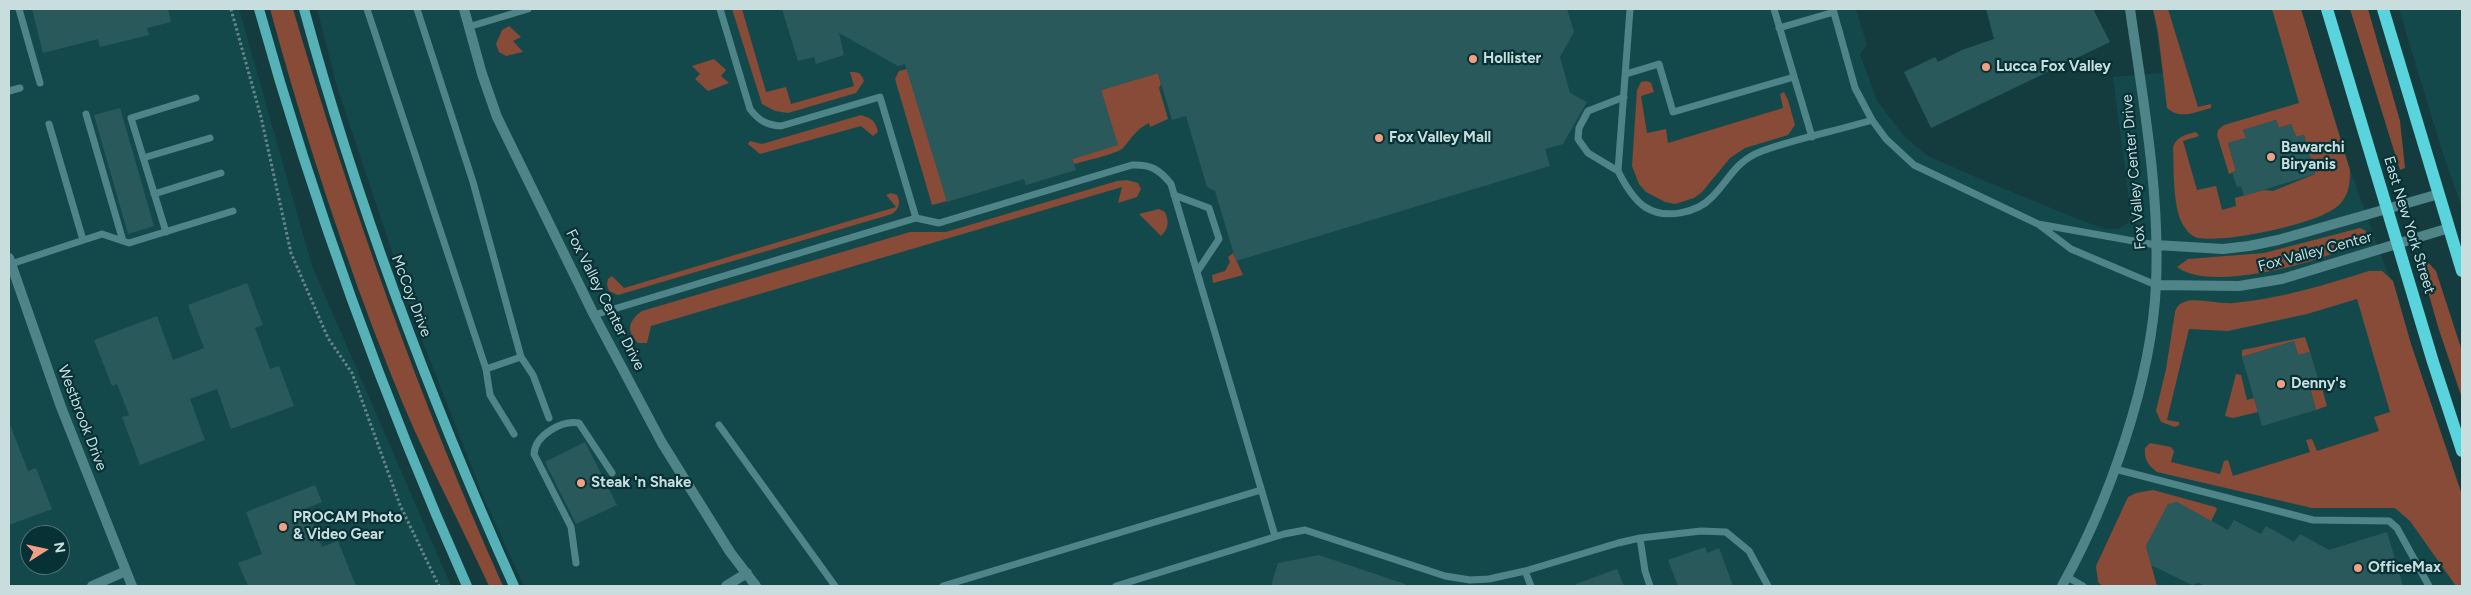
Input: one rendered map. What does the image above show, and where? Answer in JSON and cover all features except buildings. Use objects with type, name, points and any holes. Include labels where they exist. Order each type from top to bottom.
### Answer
[{"type":"main road","name":"East New York Street","points":[[2327,9],[2462,451]]},
{"type":"main road","points":[[2383,9],[2462,271]]},
{"type":"street","points":[[259,9],[311,182],[378,372],[467,586]]},
{"type":"street","name":"McCoy Drive","points":[[304,9],[350,169],[380,257],[463,473],[514,586]]},
{"type":"street","name":"Fox Valley Center Drive","points":[[464,9],[497,117],[594,315],[662,443],[730,552],[756,586]]},
{"type":"street","name":"Fox Valley Center Drive","points":[[2065,582],[2115,468],[2142,373],[2153,315],[2156,285],[2156,245],[2149,150],[2130,9]]},
{"type":"street","name":"Fox Valley Center","points":[[2156,245],[2214,248],[2249,246],[2278,240],[2439,194]]},
{"type":"street","name":"Fox Valley Center","points":[[2156,285],[2239,286],[2282,279],[2449,228]]},
{"type":"street","name":"Westbrook Drive","points":[[10,261],[61,407],[132,586]]},
{"type":"street","points":[[92,586],[126,572]]},
{"type":"street","points":[[726,586],[747,573]]},
{"type":"lane","points":[[19,9],[40,83]]},
{"type":"lane","points":[[367,9],[486,369],[490,395],[514,434]]},
{"type":"lane","points":[[417,9],[473,182],[521,357],[533,375],[550,418]]},
{"type":"lane","points":[[468,27],[528,9]]},
{"type":"lane","points":[[720,9],[750,108],[757,118],[769,125],[781,126],[880,96],[916,218]]},
{"type":"lane","points":[[1630,9],[1618,171],[1626,187],[1646,207],[1671,214],[1692,211],[1712,198],[1736,166],[1761,152],[1872,120]]},
{"type":"lane","points":[[1774,9],[1812,137]]},
{"type":"lane","points":[[1779,28],[1833,10],[1855,88],[1872,120],[1886,139],[1914,165],[2038,224],[2071,248],[2156,285]]},
{"type":"lane","points":[[1626,74],[1659,64],[1673,112],[1794,77]]},
{"type":"lane","points":[[9,91],[20,88]]},
{"type":"lane","points":[[1618,171],[1588,153],[1578,139],[1579,128],[1588,111],[1624,97]]},
{"type":"lane","points":[[166,232],[131,118],[196,98]]},
{"type":"lane","points":[[86,114],[123,241]]},
{"type":"lane","points":[[49,124],[83,240]]},
{"type":"lane","points":[[143,158],[210,138]]},
{"type":"lane","points":[[594,315],[916,218],[938,223],[1132,165],[1156,168],[1171,184],[1275,536]]},
{"type":"lane","points":[[154,194],[221,173]]},
{"type":"lane","points":[[1174,195],[1209,208],[1219,239],[1197,272]]},
{"type":"lane","points":[[10,261],[102,234],[129,243],[233,211]]},
{"type":"lane","points":[[2038,224],[2156,245]]},
{"type":"lane","points":[[486,369],[521,357]]},
{"type":"lane","points":[[576,564],[571,527],[538,461],[534,446],[537,440],[547,433],[568,423],[579,423],[612,473]]},
{"type":"lane","points":[[719,425],[835,586]]},
{"type":"lane","points":[[2115,468],[2313,520],[2390,521],[2397,528],[2429,586]]},
{"type":"lane","points":[[943,586],[1261,490]]},
{"type":"lane","points":[[1116,586],[1275,536],[1305,530],[1444,576],[1470,580],[1489,579],[1525,571],[1618,542],[1702,531],[1726,532],[1749,551],[1768,586]]},
{"type":"lane","points":[[1640,538],[1645,571],[1650,586]]},
{"type":"lane","points":[[1525,571],[1531,586]]},
{"type":"lane","points":[[2065,582],[2083,586]]},
{"type":"path","points":[[231,9],[261,117],[291,253],[328,338],[352,374],[400,505],[439,586]]},
{"type":"shaded area","points":[[9,9],[239,9],[312,266],[451,586],[9,586]]},
{"type":"shaded area","points":[[270,9],[293,9],[338,156],[388,301],[443,444],[503,586],[489,586],[427,456],[392,377],[357,286],[326,194]]},
{"type":"shaded area","name":"Fox Valley Mall","points":[[317,9],[1856,9],[1867,45],[1860,54],[1877,101],[1905,137],[1928,156],[1980,179],[2080,220],[2105,229],[2118,229],[2128,223],[2131,215],[2113,77],[2163,73],[2153,9],[2301,9],[2350,170],[2388,274],[2393,281],[2411,344],[2462,495],[2462,586],[524,586],[485,501],[419,332],[337,87]]},
{"type":"shaded area","points":[[732,9],[742,9],[766,92],[786,87],[791,104],[854,86],[850,72],[856,72],[862,76],[864,81],[856,93],[788,113],[775,111],[762,104]]},
{"type":"shaded area","points":[[2153,9],[2168,9],[2198,107],[2211,104],[2211,108],[2193,113],[2177,114],[2167,108],[2158,32]]},
{"type":"shaded area","points":[[2272,9],[2301,9],[2350,170],[2347,193],[2339,205],[2329,212],[2293,225],[2229,238],[2211,239],[2196,237],[2188,232],[2181,222],[2176,202],[2173,147],[2182,136],[2196,132],[2199,136],[2183,141],[2197,190],[2216,186],[2222,210],[2236,206],[2235,198],[2264,190],[2273,191],[2315,174],[2304,135],[2296,137],[2291,124],[2279,128],[2276,120],[2243,130],[2246,138],[2228,143],[2236,171],[2229,174],[2217,135],[2218,130],[2224,125],[2299,103]]},
{"type":"shaded area","points":[[2350,9],[2368,9],[2400,121],[2405,168],[2400,170]]},
{"type":"shaded area","points":[[2399,9],[2462,9],[2462,207],[2443,154]]},
{"type":"shaded area","points":[[509,26],[521,37],[513,41],[523,52],[506,56],[499,52],[496,44],[502,30]]},
{"type":"shaded area","points":[[714,59],[726,70],[721,76],[729,83],[708,91],[695,79],[700,74],[692,66]]},
{"type":"shaded area","points":[[907,69],[947,201],[932,205],[895,79],[899,71]]},
{"type":"shaded area","points":[[1158,73],[1161,84],[1159,88],[1168,119],[1150,127],[1149,123],[1145,125],[1120,150],[1074,164],[1072,159],[1117,145],[1101,90]]},
{"type":"shaded area","points":[[1647,81],[1651,83],[1654,92],[1641,96],[1647,133],[1666,129],[1668,143],[1783,108],[1780,94],[1784,92],[1795,125],[1788,135],[1745,148],[1730,158],[1702,192],[1694,198],[1675,204],[1665,202],[1646,192],[1639,184],[1632,166],[1637,90],[1641,82]]},
{"type":"shaded area","points":[[861,115],[870,119],[876,125],[878,132],[873,136],[861,126],[760,154],[748,144],[750,141],[762,144]]},
{"type":"shaded area","points":[[1127,180],[1138,183],[1141,189],[1137,197],[1118,203],[1122,187],[651,326],[647,343],[638,343],[630,330],[631,322],[642,311],[910,232],[946,232],[1117,181]]},
{"type":"shaded area","points":[[891,193],[897,195],[899,203],[898,208],[892,214],[618,295],[609,291],[608,279],[612,276],[624,288],[896,207],[886,195]]},
{"type":"shaded area","points":[[1159,209],[1165,212],[1168,222],[1166,230],[1161,236],[1139,214]]},
{"type":"shaded area","points":[[2360,228],[2366,231],[2365,240],[2325,256],[2270,271],[2242,276],[2216,277],[2194,274],[2177,267],[2188,259],[2264,253]]},
{"type":"shaded area","points":[[1233,253],[1243,275],[1213,283],[1212,275],[1225,271],[1230,262],[1228,257]]},
{"type":"shaded area","points":[[2424,258],[2436,271],[2462,351],[2462,398],[2439,330],[2419,260]]},
{"type":"shaded area","points":[[2369,271],[2382,271],[2393,281],[2411,344],[2462,495],[2462,586],[2456,586],[2410,521],[2395,508],[2312,508],[2157,472],[2146,459],[2145,448],[2150,443],[2171,447],[2174,451],[2171,462],[2220,474],[2224,461],[2228,460],[2233,476],[2310,452],[2306,440],[2312,439],[2317,451],[2379,431],[2374,417],[2390,412],[2357,299],[2307,314],[2228,331],[2189,329],[2167,420],[2179,422],[2179,425],[2175,427],[2161,422],[2156,411],[2166,369],[2175,312],[2178,306],[2184,302],[2191,300],[2225,303],[2250,301],[2285,295]]},
{"type":"shaded area","points":[[2305,337],[2310,352],[2298,355],[2294,341],[2242,357],[2242,350]]},
{"type":"shaded area","points":[[2236,374],[2241,375],[2247,400],[2254,398],[2258,412],[2233,418],[2225,416]]},
{"type":"shaded area","points":[[2316,383],[2318,389],[2322,388],[2327,406],[2316,410],[2309,385]]},
{"type":"shaded area","points":[[2153,490],[2217,509],[2211,522],[2177,502],[2168,505],[2146,546],[2157,586],[2102,586],[2098,582],[2096,566],[2128,497],[2136,493]]},
{"type":"place","name":"Hollister","points":[[1473,59]]},
{"type":"place","name":"Lucca Fox Valley","points":[[1986,67]]},
{"type":"place","name":"Fox Valley Mall","points":[[1379,138]]},
{"type":"place","name":"Bawarchi Biryanis","points":[[2271,157]]},
{"type":"place","name":"Denny's","points":[[2281,384]]},
{"type":"place","name":"Steak 'n Shake","points":[[581,483]]},
{"type":"place","name":"PROCAM Photo & Video Gear","points":[[283,527]]},
{"type":"place","name":"OfficeMax","points":[[2358,568]]}]
